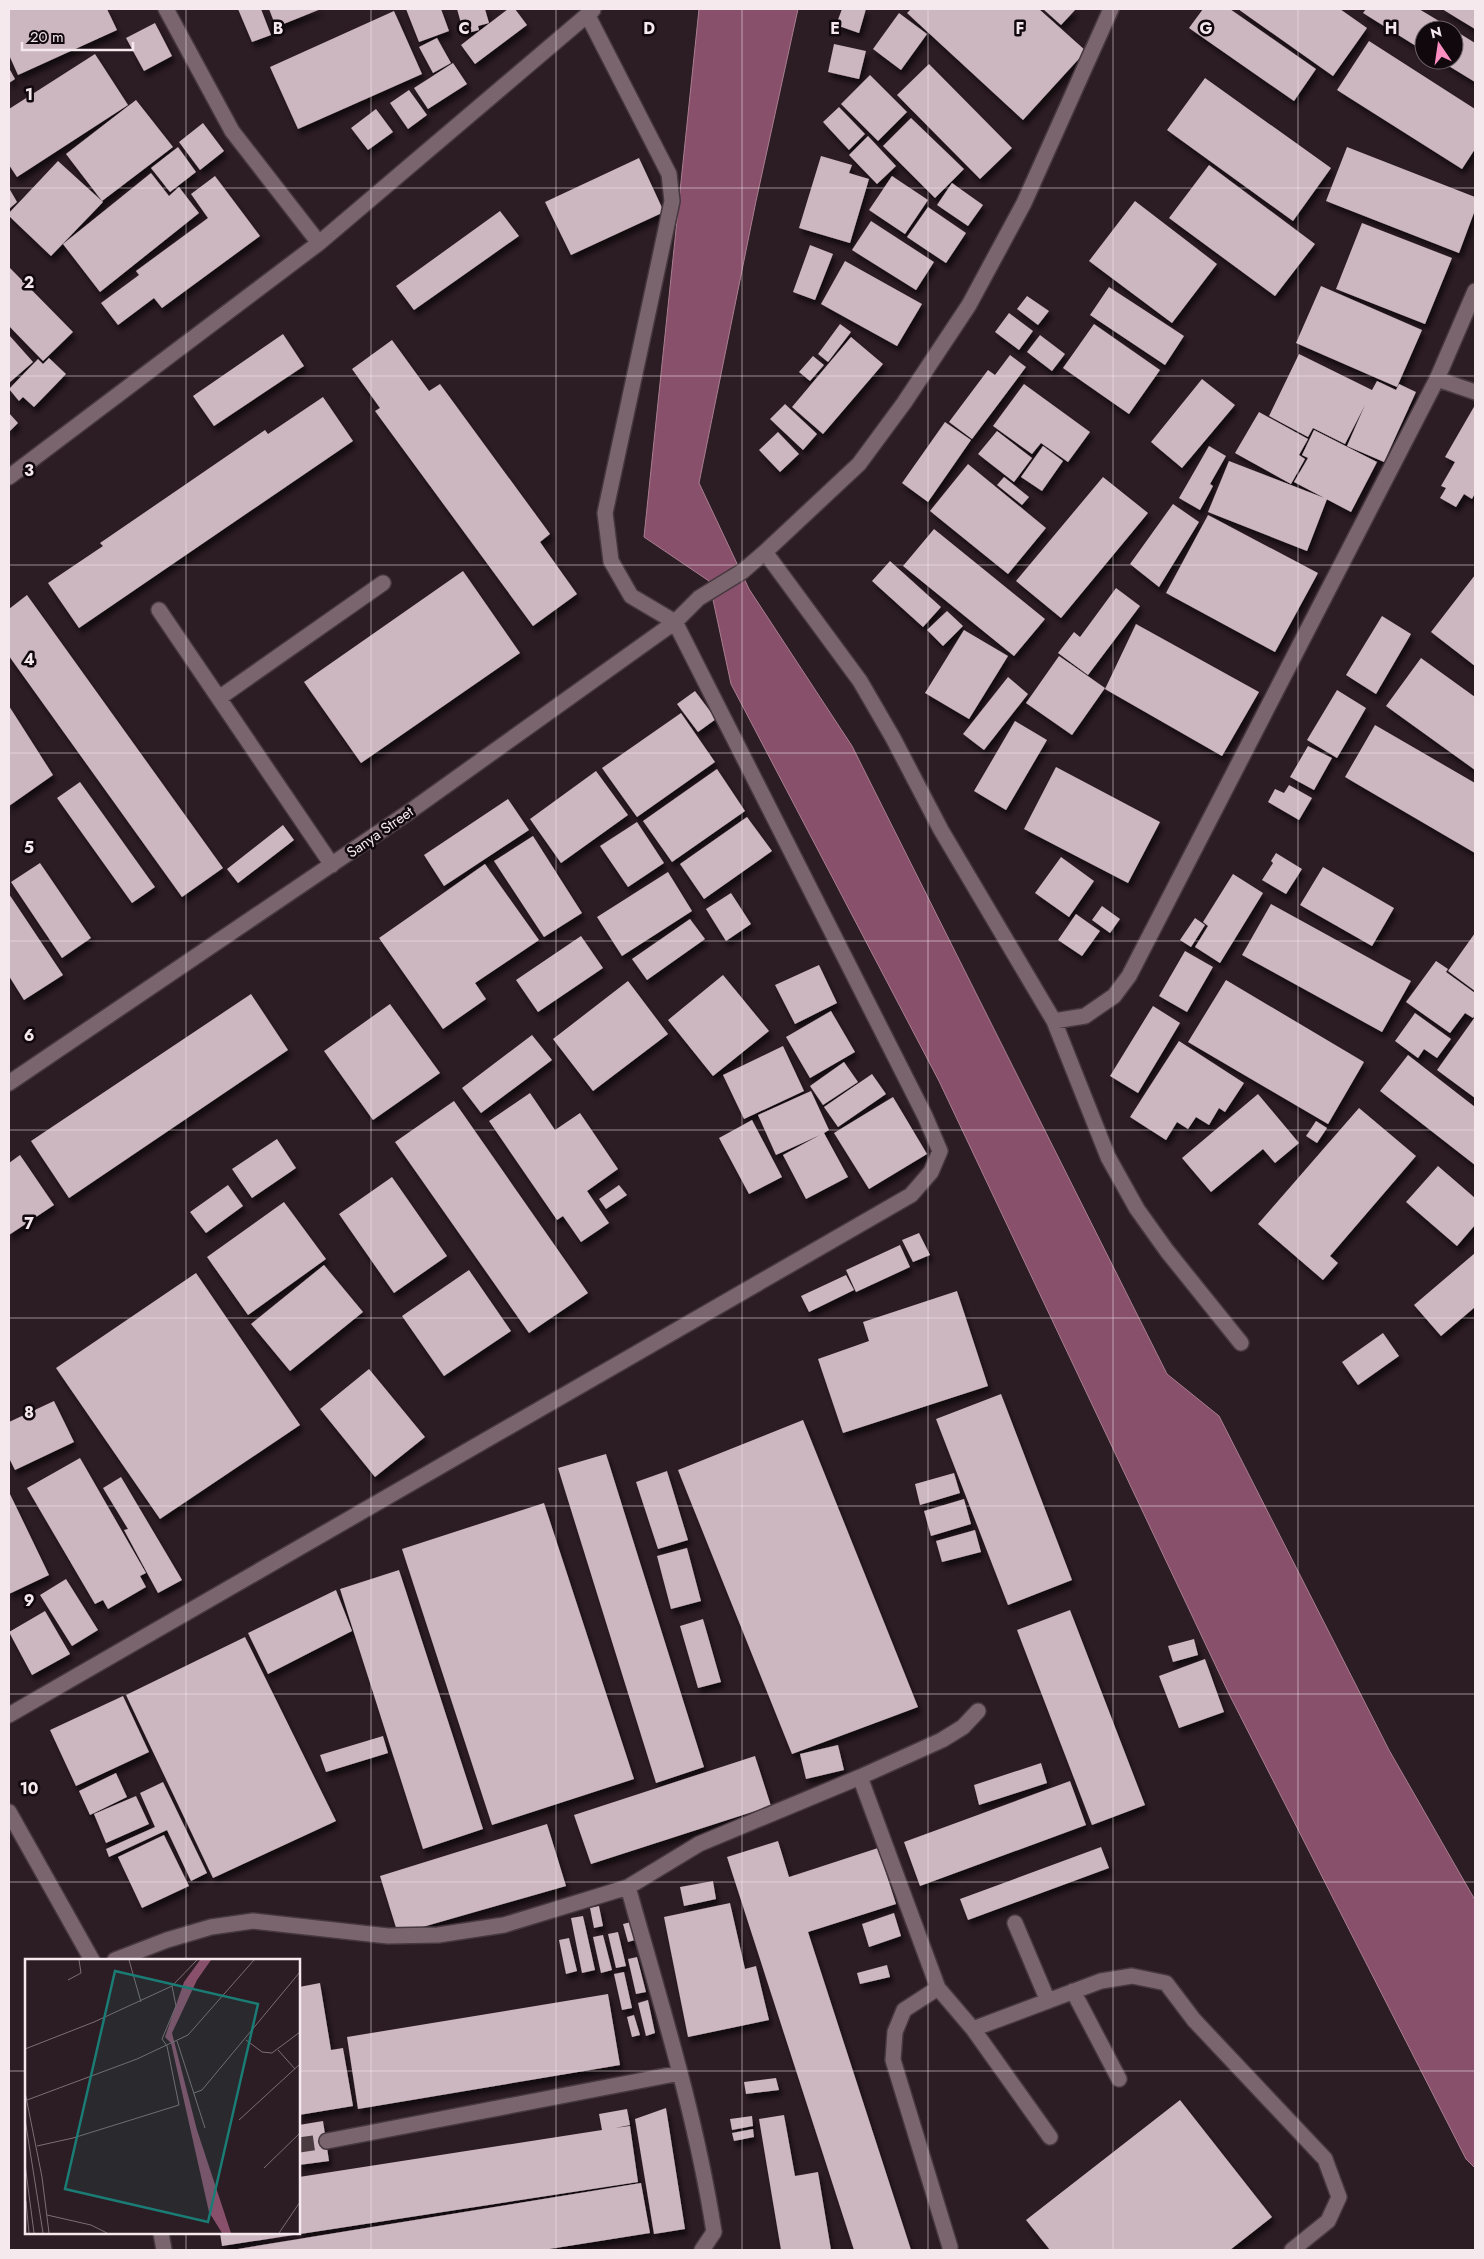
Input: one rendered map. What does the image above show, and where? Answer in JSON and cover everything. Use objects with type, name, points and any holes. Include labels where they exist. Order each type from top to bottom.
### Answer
[{"type":"street","points":[[166,9],[232,131],[319,243]]},
{"type":"street","name":"Sanya Street","points":[[9,1083],[332,865],[675,622],[699,598],[743,570],[765,552],[859,464],[904,404],[969,305],[1024,203],[1111,9]]},
{"type":"street","points":[[9,477],[319,243],[591,12],[669,174],[672,201],[605,513],[611,561],[631,596],[675,622],[926,1116],[940,1151],[931,1172],[911,1195],[9,1714]]},
{"type":"street","points":[[1054,1021],[1085,1016],[1114,996],[1129,976],[1437,379],[1475,291]]},
{"type":"street","points":[[1437,379],[1475,392]]},
{"type":"street","points":[[765,552],[860,681],[893,738],[941,830],[1054,1021],[1108,1157],[1138,1209],[1167,1252],[1241,1344]]},
{"type":"street","points":[[219,698],[383,583]]},
{"type":"street","points":[[159,610],[332,865]]},
{"type":"street","points":[[118,1959],[167,1940],[211,1927],[253,1921],[388,1936],[438,1935],[504,1925],[628,1886],[699,1844],[860,1777],[942,1740],[962,1727],[978,1710]]},
{"type":"street","points":[[860,1777],[938,1988],[973,2029],[1050,2137]]},
{"type":"street","points":[[9,1812],[91,1959]]},
{"type":"street","points":[[628,1886],[680,2073],[709,2200],[714,2232],[702,2250]]},
{"type":"street","points":[[1015,1922],[1048,2001]]},
{"type":"street","points":[[973,2029],[1101,1981],[1132,1976],[1166,1983],[1194,2020],[1325,2159],[1339,2197],[1328,2221],[1292,2250]]},
{"type":"street","points":[[938,1988],[904,2010],[895,2032],[893,2060],[950,2247]]},
{"type":"street","points":[[1073,1991],[1119,2079]]},
{"type":"street","points":[[327,2141],[680,2073]]},
{"type":"street","points":[[161,2234],[164,2250]]},
{"type":"shaded area","points":[[699,9],[798,9],[756,201],[699,483],[749,589],[852,746],[1167,1374],[1219,1416],[1389,1750],[1475,1900],[1475,2168],[1466,2159],[1230,1696],[939,1081],[731,684],[709,581],[644,537]]},
{"type":"building","points":[[9,9],[107,9],[117,30],[18,75],[9,55]]},
{"type":"building","points":[[238,9],[261,9],[271,35],[252,42]]},
{"type":"building","points":[[269,9],[321,9],[276,27]]},
{"type":"building","points":[[406,9],[441,9],[449,31],[419,42]]},
{"type":"building","points":[[457,9],[485,9],[489,23],[478,26],[479,30],[464,34]]},
{"type":"building","points":[[508,9],[515,9],[527,25],[475,64],[461,45]]},
{"type":"building","points":[[842,9],[866,9],[859,33],[836,25]]},
{"type":"building","points":[[911,9],[1039,9],[1086,51],[1023,120],[907,13]]},
{"type":"building","points":[[1043,9],[1076,9],[1061,25]]},
{"type":"building","points":[[1203,9],[1230,9],[1316,69],[1294,101],[1189,28]]},
{"type":"building","points":[[1238,9],[1340,9],[1367,28],[1333,76]]},
{"type":"building","points":[[1366,9],[1419,9],[1437,20],[1414,20],[1414,45],[1363,13]]},
{"type":"building","points":[[1442,9],[1475,9],[1475,29],[1464,22],[1464,20],[1460,20]]},
{"type":"building","points":[[394,11],[422,74],[298,129],[270,67]]},
{"type":"building","points":[[899,13],[927,34],[901,70],[873,49]]},
{"type":"building","points":[[155,23],[172,56],[144,71],[126,38]]},
{"type":"building","points":[[1464,36],[1475,43],[1475,82],[1455,70],[1464,70]]},
{"type":"building","points":[[437,38],[451,63],[433,73],[419,47]]},
{"type":"building","points":[[1369,41],[1475,109],[1475,149],[1462,169],[1337,90]]},
{"type":"building","points":[[834,44],[866,51],[859,79],[828,72]]},
{"type":"building","points":[[95,54],[128,105],[17,177],[9,165],[9,109]]},
{"type":"building","points":[[453,63],[467,84],[428,109],[414,88]]},
{"type":"building","points":[[929,64],[1012,148],[980,179],[897,95]]},
{"type":"building","points":[[9,68],[15,79],[9,83]]},
{"type":"building","points":[[870,75],[907,112],[878,141],[841,104]]},
{"type":"building","points":[[1205,78],[1331,168],[1293,221],[1167,130]]},
{"type":"building","points":[[409,90],[427,115],[408,129],[390,103]]},
{"type":"building","points":[[136,100],[173,147],[102,201],[66,154]]},
{"type":"building","points":[[839,107],[865,134],[849,150],[823,122]]},
{"type":"building","points":[[376,109],[393,132],[368,150],[351,128]]},
{"type":"building","points":[[911,118],[964,169],[935,198],[883,146]]},
{"type":"building","points":[[203,123],[224,151],[200,170],[179,142]]},
{"type":"building","points":[[868,136],[896,166],[877,184],[849,155]]},
{"type":"building","points":[[178,147],[196,172],[170,192],[151,168]]},
{"type":"building","points":[[1347,147],[1475,197],[1475,210],[1459,253],[1326,201]]},
{"type":"building","points":[[821,156],[852,165],[849,173],[869,179],[850,243],[799,228]]},
{"type":"building","points":[[639,158],[664,212],[571,255],[545,202]]},
{"type":"building","points":[[58,161],[103,202],[51,256],[9,216],[9,213]]},
{"type":"building","points":[[1209,165],[1315,244],[1275,296],[1169,218]]},
{"type":"building","points":[[151,173],[169,196],[179,187],[199,213],[100,292],[63,244]]},
{"type":"building","points":[[215,176],[260,236],[162,308],[154,298],[118,325],[101,303],[139,275],[136,271],[208,218],[191,194]]},
{"type":"building","points":[[892,176],[928,200],[905,234],[869,210]]},
{"type":"building","points":[[952,183],[983,205],[968,226],[937,205]]},
{"type":"building","points":[[9,188],[17,202],[9,209]]},
{"type":"building","points":[[1135,201],[1217,264],[1172,323],[1089,261]]},
{"type":"building","points":[[928,207],[966,233],[946,263],[907,237]]},
{"type":"building","points":[[500,211],[519,236],[414,310],[396,286]]},
{"type":"building","points":[[871,221],[934,262],[916,290],[852,250]]},
{"type":"building","points":[[1362,223],[1452,258],[1425,324],[1336,289]]},
{"type":"building","points":[[810,245],[833,254],[815,300],[793,292]]},
{"type":"building","points":[[845,261],[922,304],[897,346],[821,304]]},
{"type":"building","points":[[9,267],[73,332],[43,361],[9,326]]},
{"type":"building","points":[[1321,286],[1422,330],[1397,387],[1296,343]]},
{"type":"building","points":[[1109,287],[1184,336],[1165,365],[1090,315]]},
{"type":"building","points":[[1027,296],[1049,311],[1038,325],[1017,309]]},
{"type":"building","points":[[1009,313],[1033,331],[1019,350],[995,332]]},
{"type":"building","points":[[840,324],[851,332],[828,362],[818,354]]},
{"type":"building","points":[[1094,324],[1160,370],[1129,414],[1063,368]]},
{"type":"building","points":[[283,334],[304,366],[214,426],[193,396]]},
{"type":"building","points":[[9,335],[33,362],[9,383]]},
{"type":"building","points":[[1040,335],[1065,354],[1052,371],[1027,352]]},
{"type":"building","points":[[851,337],[883,364],[823,434],[792,407]]},
{"type":"building","points":[[392,340],[429,391],[440,384],[550,534],[540,542],[577,594],[533,626],[375,411],[380,408],[352,369]]},
{"type":"building","points":[[1299,354],[1372,390],[1377,381],[1396,390],[1399,384],[1416,392],[1384,462],[1347,446],[1365,405],[1345,444],[1313,428],[1308,437],[1269,416]]},
{"type":"building","points":[[1010,355],[1026,367],[972,439],[949,422],[988,370],[995,375]]},
{"type":"building","points":[[813,356],[824,365],[810,381],[799,372]]},
{"type":"building","points":[[49,358],[66,374],[34,407],[23,397],[19,401],[9,389],[38,359],[43,364]]},
{"type":"building","points":[[1202,379],[1235,405],[1182,468],[1151,442]]},
{"type":"building","points":[[1024,384],[1090,432],[1068,462],[1041,443],[1032,454],[993,426]]},
{"type":"building","points":[[323,397],[353,441],[79,628],[48,583],[103,546],[100,543],[265,430],[268,434]]},
{"type":"building","points":[[785,404],[817,434],[803,450],[770,419]]},
{"type":"building","points":[[1475,405],[1475,493],[1472,499],[1464,494],[1456,507],[1440,498],[1446,488],[1441,486],[1455,462],[1445,457]]},
{"type":"building","points":[[1259,412],[1308,439],[1299,455],[1305,459],[1291,484],[1235,453]]},
{"type":"building","points":[[9,413],[18,423],[9,432]]},
{"type":"building","points":[[945,422],[971,440],[928,502],[902,483]]},
{"type":"building","points":[[1314,430],[1377,462],[1351,512],[1294,482],[1308,458],[1302,455]]},
{"type":"building","points":[[997,431],[1032,458],[1014,482],[978,454]]},
{"type":"building","points":[[778,432],[799,454],[780,472],[759,450]]},
{"type":"building","points":[[1043,446],[1063,461],[1042,491],[1021,477]]},
{"type":"building","points":[[1209,446],[1226,456],[1210,484],[1213,486],[1200,510],[1179,498]]},
{"type":"building","points":[[1229,461],[1327,499],[1307,551],[1208,512]]},
{"type":"building","points":[[968,464],[1046,528],[1008,574],[930,511]]},
{"type":"building","points":[[1004,477],[1029,497],[1022,505],[997,485]]},
{"type":"building","points":[[1103,477],[1148,513],[1061,618],[1016,581]]},
{"type":"building","points":[[1173,504],[1199,522],[1159,587],[1130,564]]},
{"type":"building","points":[[1208,515],[1318,573],[1275,652],[1166,593]]},
{"type":"building","points":[[934,529],[1045,619],[1014,656],[903,566]]},
{"type":"building","points":[[890,561],[941,607],[923,627],[872,581]]},
{"type":"building","points":[[463,571],[520,653],[361,763],[304,682]]},
{"type":"building","points":[[1475,575],[1475,666],[1431,632]]},
{"type":"building","points":[[1116,588],[1140,606],[1088,675],[1058,653],[1074,632],[1080,637]]},
{"type":"building","points":[[27,595],[223,868],[182,897],[9,656],[9,609]]},
{"type":"building","points":[[947,611],[963,626],[943,646],[927,630]]},
{"type":"building","points":[[1382,616],[1411,634],[1376,694],[1346,675]]},
{"type":"building","points":[[1136,624],[1259,692],[1222,756],[1105,689]]},
{"type":"building","points":[[964,630],[1008,656],[969,719],[925,693]]},
{"type":"building","points":[[1059,656],[1105,688],[1072,735],[1026,703]]},
{"type":"building","points":[[1421,658],[1475,697],[1475,770],[1386,706]]},
{"type":"building","points":[[1008,677],[1028,694],[984,750],[963,734]]},
{"type":"building","points":[[1337,690],[1366,708],[1337,758],[1307,740]]},
{"type":"building","points":[[695,691],[716,719],[698,732],[677,704]]},
{"type":"building","points":[[9,706],[53,775],[9,806]]},
{"type":"building","points":[[681,713],[715,762],[637,817],[602,768]]},
{"type":"building","points":[[1015,721],[1047,740],[1006,810],[974,791]]},
{"type":"building","points":[[1375,725],[1475,783],[1475,853],[1345,777]]},
{"type":"building","points":[[1308,746],[1332,758],[1314,790],[1290,777]]},
{"type":"building","points":[[1056,767],[1160,822],[1128,883],[1024,829]]},
{"type":"building","points":[[717,769],[745,811],[672,862],[643,821]]},
{"type":"building","points":[[596,771],[628,815],[561,863],[530,819]]},
{"type":"building","points":[[80,782],[155,887],[132,903],[57,798]]},
{"type":"building","points":[[1289,785],[1312,798],[1299,820],[1268,802],[1275,789],[1284,793]]},
{"type":"building","points":[[508,799],[529,830],[444,886],[424,855]]},
{"type":"building","points":[[747,817],[772,851],[704,899],[680,864]]},
{"type":"building","points":[[637,822],[664,863],[628,887],[600,846]]},
{"type":"building","points":[[283,825],[294,840],[238,883],[227,869]]},
{"type":"building","points":[[533,836],[582,913],[544,937],[494,861]]},
{"type":"building","points":[[1276,853],[1302,869],[1286,894],[1262,880],[1273,863],[1271,861]]},
{"type":"building","points":[[1061,857],[1094,881],[1069,917],[1035,893]]},
{"type":"building","points":[[40,863],[91,938],[62,958],[11,882]]},
{"type":"building","points":[[485,864],[539,940],[475,983],[486,999],[443,1029],[379,938]]},
{"type":"building","points":[[1323,867],[1394,908],[1372,946],[1300,905]]},
{"type":"building","points":[[668,872],[692,911],[622,956],[597,917]]},
{"type":"building","points":[[1233,874],[1263,893],[1220,963],[1195,947],[1208,926],[1203,922]]},
{"type":"building","points":[[731,893],[751,924],[726,941],[706,909]]},
{"type":"building","points":[[9,894],[63,975],[24,1000],[9,976]]},
{"type":"building","points":[[1271,904],[1411,981],[1382,1032],[1242,955]]},
{"type":"building","points":[[1102,906],[1120,919],[1110,933],[1092,920]]},
{"type":"building","points":[[1076,914],[1100,931],[1082,956],[1058,940]]},
{"type":"building","points":[[1195,918],[1205,925],[1191,947],[1180,940]]},
{"type":"building","points":[[690,919],[705,939],[647,980],[632,959]]},
{"type":"building","points":[[1475,933],[1475,991],[1448,971]]},
{"type":"building","points":[[581,936],[603,968],[538,1012],[516,980]]},
{"type":"building","points":[[1185,951],[1213,967],[1187,1012],[1159,996]]},
{"type":"building","points":[[1436,961],[1448,969],[1446,972],[1475,993],[1475,1015],[1473,1018],[1465,1013],[1450,1033],[1406,1002]]},
{"type":"building","points":[[819,965],[837,1003],[795,1024],[775,985]]},
{"type":"building","points":[[723,975],[769,1031],[713,1076],[668,1020]]},
{"type":"building","points":[[1226,980],[1364,1062],[1328,1124],[1188,1042]]},
{"type":"building","points":[[628,981],[668,1034],[593,1091],[553,1039]]},
{"type":"building","points":[[251,994],[288,1050],[69,1198],[31,1141]]},
{"type":"building","points":[[390,1004],[440,1073],[373,1120],[324,1051]]},
{"type":"building","points":[[1153,1006],[1180,1023],[1138,1093],[1110,1076]]},
{"type":"building","points":[[831,1011],[855,1052],[810,1078],[786,1037]]},
{"type":"building","points":[[1415,1013],[1451,1039],[1437,1058],[1424,1049],[1418,1058],[1395,1041]]},
{"type":"building","points":[[1475,1017],[1475,1098],[1437,1070]]},
{"type":"building","points":[[532,1035],[552,1060],[481,1113],[462,1088]]},
{"type":"building","points":[[1179,1041],[1244,1083],[1225,1112],[1219,1108],[1209,1125],[1196,1117],[1188,1129],[1177,1122],[1166,1140],[1130,1117]]},
{"type":"building","points":[[783,1046],[804,1091],[744,1119],[723,1075]]},
{"type":"building","points":[[1408,1055],[1475,1107],[1475,1165],[1380,1091]]},
{"type":"building","points":[[844,1062],[858,1082],[823,1105],[810,1086]]},
{"type":"building","points":[[872,1074],[886,1094],[838,1127],[824,1107]]},
{"type":"building","points":[[811,1091],[829,1130],[824,1133],[848,1177],[806,1199],[783,1155],[820,1135],[776,1155],[758,1115]]},
{"type":"building","points":[[530,1093],[555,1130],[580,1113],[618,1169],[587,1191],[609,1223],[581,1242],[563,1216],[557,1220],[489,1121]]},
{"type":"building","points":[[1258,1094],[1299,1143],[1275,1163],[1263,1149],[1211,1192],[1182,1158]]},
{"type":"building","points":[[893,1097],[927,1154],[869,1189],[834,1133]]},
{"type":"building","points":[[454,1101],[588,1293],[529,1333],[395,1142]]},
{"type":"building","points":[[1359,1108],[1416,1156],[1330,1256],[1338,1263],[1323,1280],[1258,1224]]},
{"type":"building","points":[[752,1120],[782,1177],[749,1194],[719,1138]]},
{"type":"building","points":[[1316,1121],[1327,1128],[1317,1143],[1306,1136]]},
{"type":"building","points":[[277,1139],[296,1168],[252,1198],[232,1169]]},
{"type":"building","points":[[20,1155],[54,1205],[9,1235],[9,1163]]},
{"type":"building","points":[[1438,1166],[1475,1198],[1475,1225],[1457,1246],[1406,1202]]},
{"type":"building","points":[[392,1177],[447,1256],[394,1293],[339,1214]]},
{"type":"building","points":[[228,1185],[243,1206],[206,1233],[190,1212]]},
{"type":"building","points":[[619,1185],[627,1195],[606,1209],[599,1199]]},
{"type":"building","points":[[284,1202],[326,1259],[248,1315],[207,1257]]},
{"type":"building","points":[[919,1233],[930,1255],[913,1262],[902,1240]]},
{"type":"building","points":[[900,1245],[910,1267],[856,1292],[846,1270]]},
{"type":"building","points":[[1475,1253],[1475,1307],[1441,1336],[1414,1305]]},
{"type":"building","points":[[324,1265],[363,1312],[290,1371],[251,1324]]},
{"type":"building","points":[[469,1270],[511,1331],[444,1376],[402,1316]]},
{"type":"building","points":[[196,1273],[300,1425],[160,1519],[56,1368]]},
{"type":"building","points":[[846,1275],[854,1290],[809,1312],[801,1296]]},
{"type":"building","points":[[957,1291],[988,1386],[843,1433],[818,1359],[869,1341],[863,1322]]},
{"type":"building","points":[[1383,1333],[1399,1356],[1358,1385],[1342,1362]]},
{"type":"building","points":[[369,1369],[425,1437],[375,1477],[320,1409]]},
{"type":"building","points":[[1001,1394],[1072,1580],[1008,1605],[936,1419]]},
{"type":"building","points":[[54,1401],[74,1442],[15,1470],[9,1458],[9,1422]]},
{"type":"building","points":[[803,1420],[918,1707],[792,1754],[678,1470]]},
{"type":"building","points":[[606,1454],[704,1767],[656,1783],[558,1468]]},
{"type":"building","points":[[80,1458],[146,1573],[140,1576],[146,1587],[108,1609],[103,1600],[95,1604],[27,1488]]},
{"type":"building","points":[[667,1471],[688,1540],[658,1549],[636,1482]]},
{"type":"building","points":[[954,1473],[960,1493],[920,1505],[915,1484]]},
{"type":"building","points":[[121,1477],[182,1580],[158,1593],[124,1530],[128,1529],[103,1488]]},
{"type":"building","points":[[9,1492],[49,1575],[9,1594]]},
{"type":"building","points":[[964,1499],[971,1524],[931,1536],[924,1511]]},
{"type":"building","points":[[544,1503],[634,1779],[492,1825],[402,1549]]},
{"type":"building","points":[[975,1530],[981,1552],[942,1562],[936,1541]]},
{"type":"building","points":[[687,1548],[701,1601],[671,1609],[657,1556]]},
{"type":"building","points":[[399,1570],[483,1829],[423,1849],[340,1589]]},
{"type":"building","points":[[66,1579],[98,1630],[72,1646],[40,1595]]},
{"type":"building","points":[[336,1590],[352,1631],[268,1674],[248,1633]]},
{"type":"building","points":[[1070,1610],[1145,1805],[1092,1825],[1017,1630]]},
{"type":"building","points":[[45,1611],[70,1654],[32,1675],[9,1632]]},
{"type":"building","points":[[703,1619],[721,1682],[698,1688],[680,1626]]},
{"type":"building","points":[[245,1637],[336,1821],[213,1878],[126,1695]]},
{"type":"building","points":[[1194,1639],[1198,1655],[1173,1662],[1168,1646]]},
{"type":"building","points":[[1205,1659],[1224,1712],[1179,1728],[1159,1676]]},
{"type":"building","points":[[123,1696],[149,1752],[76,1786],[50,1730]]},
{"type":"building","points":[[383,1736],[388,1753],[326,1772],[320,1755]]},
{"type":"building","points":[[838,1745],[844,1770],[806,1779],[800,1754]]},
{"type":"building","points":[[755,1756],[771,1806],[591,1864],[574,1815]]},
{"type":"building","points":[[1041,1763],[1047,1783],[979,1805],[974,1785]]},
{"type":"building","points":[[116,1773],[127,1797],[90,1815],[79,1791]]},
{"type":"building","points":[[1070,1781],[1086,1825],[920,1886],[904,1842]]},
{"type":"building","points":[[163,1782],[207,1873],[191,1881],[167,1830],[109,1857],[106,1849],[155,1827],[140,1793]]},
{"type":"building","points":[[136,1796],[149,1824],[106,1843],[94,1814]]},
{"type":"building","points":[[547,1824],[566,1886],[398,1934],[380,1876]]},
{"type":"building","points":[[164,1835],[189,1886],[142,1908],[118,1857]]},
{"type":"building","points":[[778,1841],[789,1877],[878,1848],[896,1904],[808,1932],[911,2250],[854,2250],[727,1857]]},
{"type":"building","points":[[1101,1847],[1109,1868],[968,1920],[960,1899]]},
{"type":"building","points":[[713,1881],[716,1899],[684,1906],[680,1887]]},
{"type":"building","points":[[730,1903],[745,1969],[756,1966],[769,2020],[688,2037],[664,1917]]},
{"type":"building","points":[[599,1906],[603,1926],[594,1928],[590,1908]]},
{"type":"building","points":[[894,1913],[901,1936],[869,1947],[862,1924]]},
{"type":"building","points":[[583,1916],[595,1970],[582,1973],[571,1918]]},
{"type":"building","points":[[631,1922],[635,1940],[628,1942],[623,1924]]},
{"type":"building","points":[[618,1932],[626,1966],[616,1968],[608,1934]]},
{"type":"building","points":[[603,1935],[612,1970],[601,1973],[593,1937]]},
{"type":"building","points":[[569,1938],[577,1971],[566,1974],[559,1940]]},
{"type":"building","points":[[637,1957],[646,1992],[636,1994],[628,1959]]},
{"type":"building","points":[[887,1965],[890,1977],[860,1984],[857,1973]]},
{"type":"building","points":[[624,1972],[632,2008],[622,2010],[614,1974]]},
{"type":"building","points":[[320,1983],[331,2050],[343,2048],[353,2106],[300,2115],[300,1987]]},
{"type":"building","points":[[608,1994],[620,2065],[358,2109],[347,2037]]},
{"type":"building","points":[[648,2000],[655,2033],[646,2036],[638,2003]]},
{"type":"building","points":[[634,2015],[640,2035],[632,2037],[627,2017]]},
{"type":"building","points":[[776,2078],[779,2090],[746,2094],[744,2082]]},
{"type":"building","points":[[1180,2100],[1272,2217],[1230,2250],[1050,2250],[1026,2220]]},
{"type":"building","points":[[666,2108],[685,2229],[654,2234],[635,2119]]},
{"type":"building","points":[[627,2109],[630,2125],[615,2128],[630,2126],[638,2182],[300,2234],[300,2177],[602,2130],[599,2114]]},
{"type":"building","points":[[784,2115],[795,2176],[818,2172],[831,2250],[781,2250],[759,2119]]},
{"type":"building","points":[[752,2116],[753,2126],[732,2130],[730,2119]]},
{"type":"building","points":[[323,2121],[329,2161],[300,2165],[300,2125]]},
{"type":"building","points":[[753,2129],[754,2137],[734,2141],[732,2133]]},
{"type":"building","points":[[641,2183],[650,2233],[543,2250],[232,2250]]},
{"type":"building","points":[[220,2234],[300,2234],[222,2246]]},
{"type":"tunnel","points":[[300,2145],[327,2141]]}]
